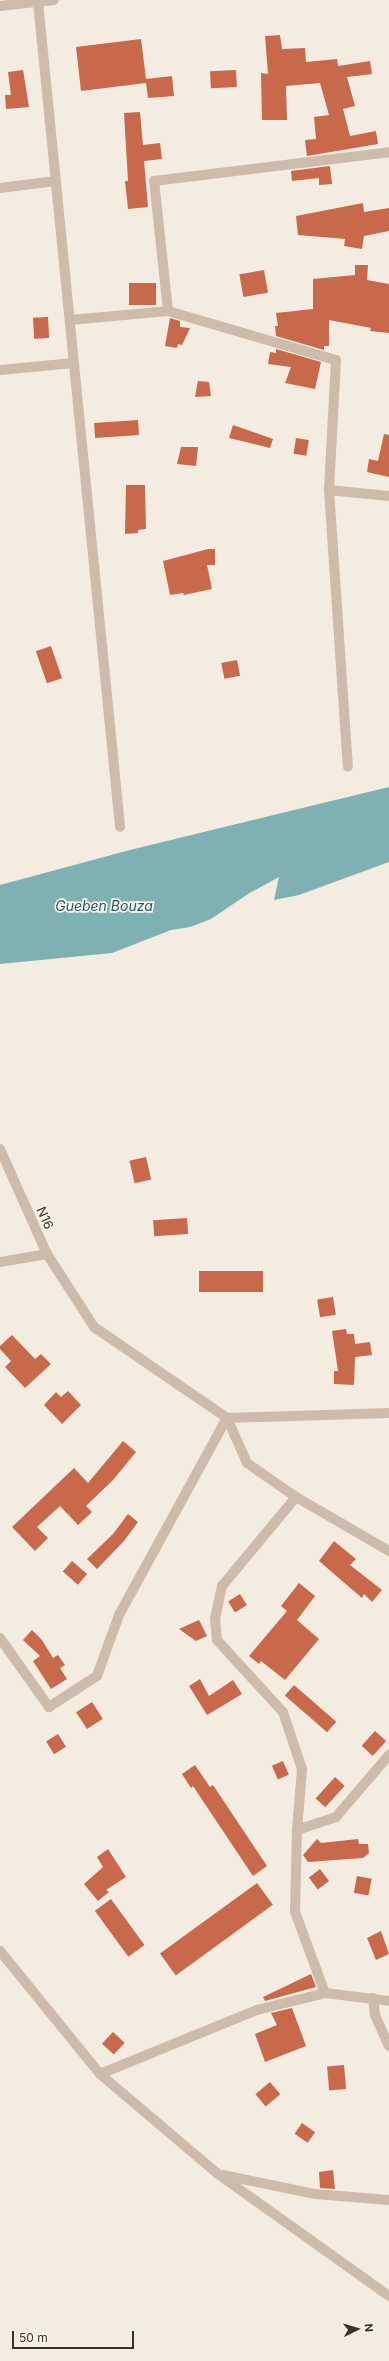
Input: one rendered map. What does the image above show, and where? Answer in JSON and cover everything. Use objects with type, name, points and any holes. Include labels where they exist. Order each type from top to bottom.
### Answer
[{"type":"street","points":[[0,6],[54,0]]},
{"type":"street","points":[[38,2],[120,827]]},
{"type":"street","points":[[168,311],[154,181],[389,152]]},
{"type":"street","points":[[0,188],[56,181]]},
{"type":"street","points":[[70,320],[168,311],[336,360],[329,490],[348,766]]},
{"type":"street","points":[[0,370],[74,363]]},
{"type":"street","points":[[329,490],[389,496]]},
{"type":"street","name":"N16","points":[[0,1149],[47,1254],[94,1327],[227,1418]]},
{"type":"street","points":[[0,1262],[47,1254]]},
{"type":"street","points":[[227,1418],[389,1413]]},
{"type":"street","points":[[227,1418],[247,1463],[296,1497],[389,1551]]},
{"type":"street","points":[[0,1638],[49,1707],[97,1676],[120,1615],[227,1418]]},
{"type":"street","points":[[296,1497],[222,1586],[215,1618],[217,1640],[283,1712],[302,1769],[297,1830],[295,1912],[325,1993]]},
{"type":"street","points":[[297,1830],[336,1817],[389,1755]]},
{"type":"street","points":[[0,1951],[100,2074],[218,2174],[389,2296]]},
{"type":"street","points":[[100,2074],[257,2010],[325,1993],[389,2001]]},
{"type":"street","points":[[373,1998],[375,2015],[389,2046]]},
{"type":"street","points":[[218,2174],[315,2194],[389,2200]]},
{"type":"water","name":"Gueben Bouza","points":[[389,787],[389,862],[299,895],[274,900],[279,877],[248,894],[211,919],[190,927],[171,930],[112,953],[0,964],[0,885],[130,850]]},
{"type":"building","points":[[280,35],[282,49],[305,48],[306,62],[337,59],[338,66],[370,61],[372,74],[347,77],[355,106],[343,109],[350,136],[376,131],[378,144],[307,156],[305,140],[316,139],[314,117],[329,115],[320,83],[286,86],[287,120],[262,120],[261,73],[268,74],[265,36]]},
{"type":"building","points":[[141,39],[146,79],[172,76],[174,96],[148,98],[146,83],[81,91],[76,47]]},
{"type":"building","points":[[23,70],[29,107],[6,109],[5,95],[11,95],[8,72]]},
{"type":"building","points":[[236,70],[237,87],[211,88],[210,71]]},
{"type":"building","points":[[140,112],[143,145],[160,143],[162,159],[144,161],[148,207],[128,209],[125,181],[128,181],[124,113]]},
{"type":"building","points":[[330,166],[332,184],[319,185],[319,178],[292,181],[291,171]]},
{"type":"building","points":[[363,203],[364,212],[389,208],[389,231],[364,236],[362,249],[344,246],[345,239],[298,235],[296,216]]},
{"type":"building","points":[[355,265],[368,265],[367,280],[389,284],[389,333],[370,331],[371,328],[329,320],[329,346],[324,346],[324,350],[276,336],[275,326],[278,326],[276,313],[313,309],[313,279],[355,275]]},
{"type":"building","points":[[264,270],[268,293],[243,297],[239,274]]},
{"type":"building","points":[[129,283],[156,283],[156,305],[129,305]]},
{"type":"building","points":[[48,317],[49,338],[34,339],[33,318]]},
{"type":"building","points":[[170,318],[180,321],[180,327],[190,328],[182,345],[178,344],[177,348],[165,346]]},
{"type":"building","points":[[276,349],[321,362],[315,389],[285,383],[291,367],[268,364],[270,352],[276,353]]},
{"type":"building","points":[[198,381],[209,382],[211,396],[195,397]]},
{"type":"building","points":[[138,420],[139,435],[95,438],[94,423]]},
{"type":"building","points":[[233,425],[273,439],[270,448],[229,438]]},
{"type":"building","points":[[384,434],[389,435],[389,477],[367,472],[369,459],[378,461]]},
{"type":"building","points":[[296,438],[309,440],[306,456],[293,454]]},
{"type":"building","points":[[181,447],[198,447],[196,466],[177,464]]},
{"type":"building","points":[[126,485],[145,485],[146,529],[138,530],[138,533],[125,534]]},
{"type":"building","points":[[208,549],[215,549],[215,565],[207,565],[212,589],[184,595],[183,593],[170,595],[163,561]]},
{"type":"building","points":[[51,646],[62,678],[47,683],[36,651]]},
{"type":"building","points":[[237,660],[240,676],[224,679],[221,663]]},
{"type":"building","points":[[146,1157],[151,1179],[135,1183],[129,1161]]},
{"type":"building","points":[[187,1218],[188,1234],[154,1236],[153,1220]]},
{"type":"building","points":[[199,1271],[263,1271],[263,1292],[199,1292]]},
{"type":"building","points":[[333,1297],[336,1315],[320,1317],[317,1300]]},
{"type":"building","points":[[346,1329],[347,1334],[354,1334],[355,1344],[370,1342],[372,1355],[355,1357],[354,1385],[334,1384],[334,1371],[338,1371],[332,1331]]},
{"type":"building","points":[[12,1335],[35,1359],[41,1354],[51,1364],[25,1388],[5,1367],[11,1361],[0,1349],[0,1346]]},
{"type":"building","points":[[68,1391],[81,1405],[62,1424],[44,1405],[56,1392],[61,1397]]},
{"type":"building","points":[[123,1441],[136,1452],[113,1480],[86,1506],[92,1512],[78,1525],[60,1506],[37,1527],[48,1538],[35,1551],[12,1527],[74,1468],[88,1483]]},
{"type":"building","points":[[128,1514],[138,1522],[124,1541],[97,1569],[87,1559],[113,1534]]},
{"type":"building","points":[[334,1541],[356,1559],[350,1565],[382,1590],[372,1602],[364,1594],[362,1598],[319,1561]]},
{"type":"building","points":[[72,1561],[87,1574],[78,1585],[63,1572]]},
{"type":"building","points":[[299,1583],[315,1596],[297,1620],[319,1639],[285,1680],[261,1661],[259,1664],[249,1656],[287,1611],[281,1606]]},
{"type":"building","points":[[240,1594],[247,1605],[235,1612],[228,1601]]},
{"type":"building","points":[[199,1620],[207,1636],[196,1641],[179,1629]]},
{"type":"building","points":[[32,1630],[42,1640],[53,1658],[58,1655],[65,1665],[60,1668],[67,1679],[51,1689],[33,1661],[40,1656],[23,1640]]},
{"type":"building","points":[[200,1679],[209,1696],[233,1680],[242,1694],[207,1715],[189,1686]]},
{"type":"building","points":[[294,1685],[336,1722],[327,1732],[285,1696]]},
{"type":"building","points":[[92,1702],[103,1719],[87,1729],[76,1712]]},
{"type":"building","points":[[375,1731],[386,1741],[373,1756],[362,1746]]},
{"type":"building","points":[[58,1734],[66,1747],[54,1754],[46,1741]]},
{"type":"building","points":[[283,1761],[289,1775],[278,1779],[272,1766]]},
{"type":"building","points":[[195,1765],[210,1787],[213,1785],[267,1866],[253,1876],[193,1786],[191,1788],[182,1774]]},
{"type":"building","points":[[335,1777],[345,1786],[325,1807],[316,1799]]},
{"type":"building","points":[[317,1839],[321,1843],[358,1839],[359,1844],[368,1844],[369,1853],[363,1858],[308,1862],[303,1855]]},
{"type":"building","points":[[108,1849],[126,1877],[106,1890],[109,1892],[98,1901],[84,1884],[103,1867],[97,1857]]},
{"type":"building","points":[[320,1869],[329,1881],[318,1889],[309,1877]]},
{"type":"building","points":[[357,1876],[372,1879],[368,1896],[354,1893]]},
{"type":"building","points":[[257,1883],[273,1905],[176,1975],[160,1954]]},
{"type":"building","points":[[111,1899],[145,1945],[128,1957],[95,1911]]},
{"type":"building","points":[[381,1931],[389,1954],[376,1960],[367,1938]]},
{"type":"building","points":[[311,1974],[316,1987],[265,2001],[263,1997]]},
{"type":"building","points":[[292,2008],[306,2046],[265,2062],[255,2034],[277,2025],[271,2013]]},
{"type":"building","points":[[113,2032],[125,2043],[114,2055],[102,2044]]},
{"type":"building","points":[[344,2065],[346,2089],[329,2090],[327,2066]]},
{"type":"building","points":[[270,2082],[280,2094],[266,2106],[255,2094]]},
{"type":"building","points":[[302,2123],[315,2132],[308,2143],[295,2134]]},
{"type":"building","points":[[333,2170],[335,2189],[320,2188],[319,2172]]}]
